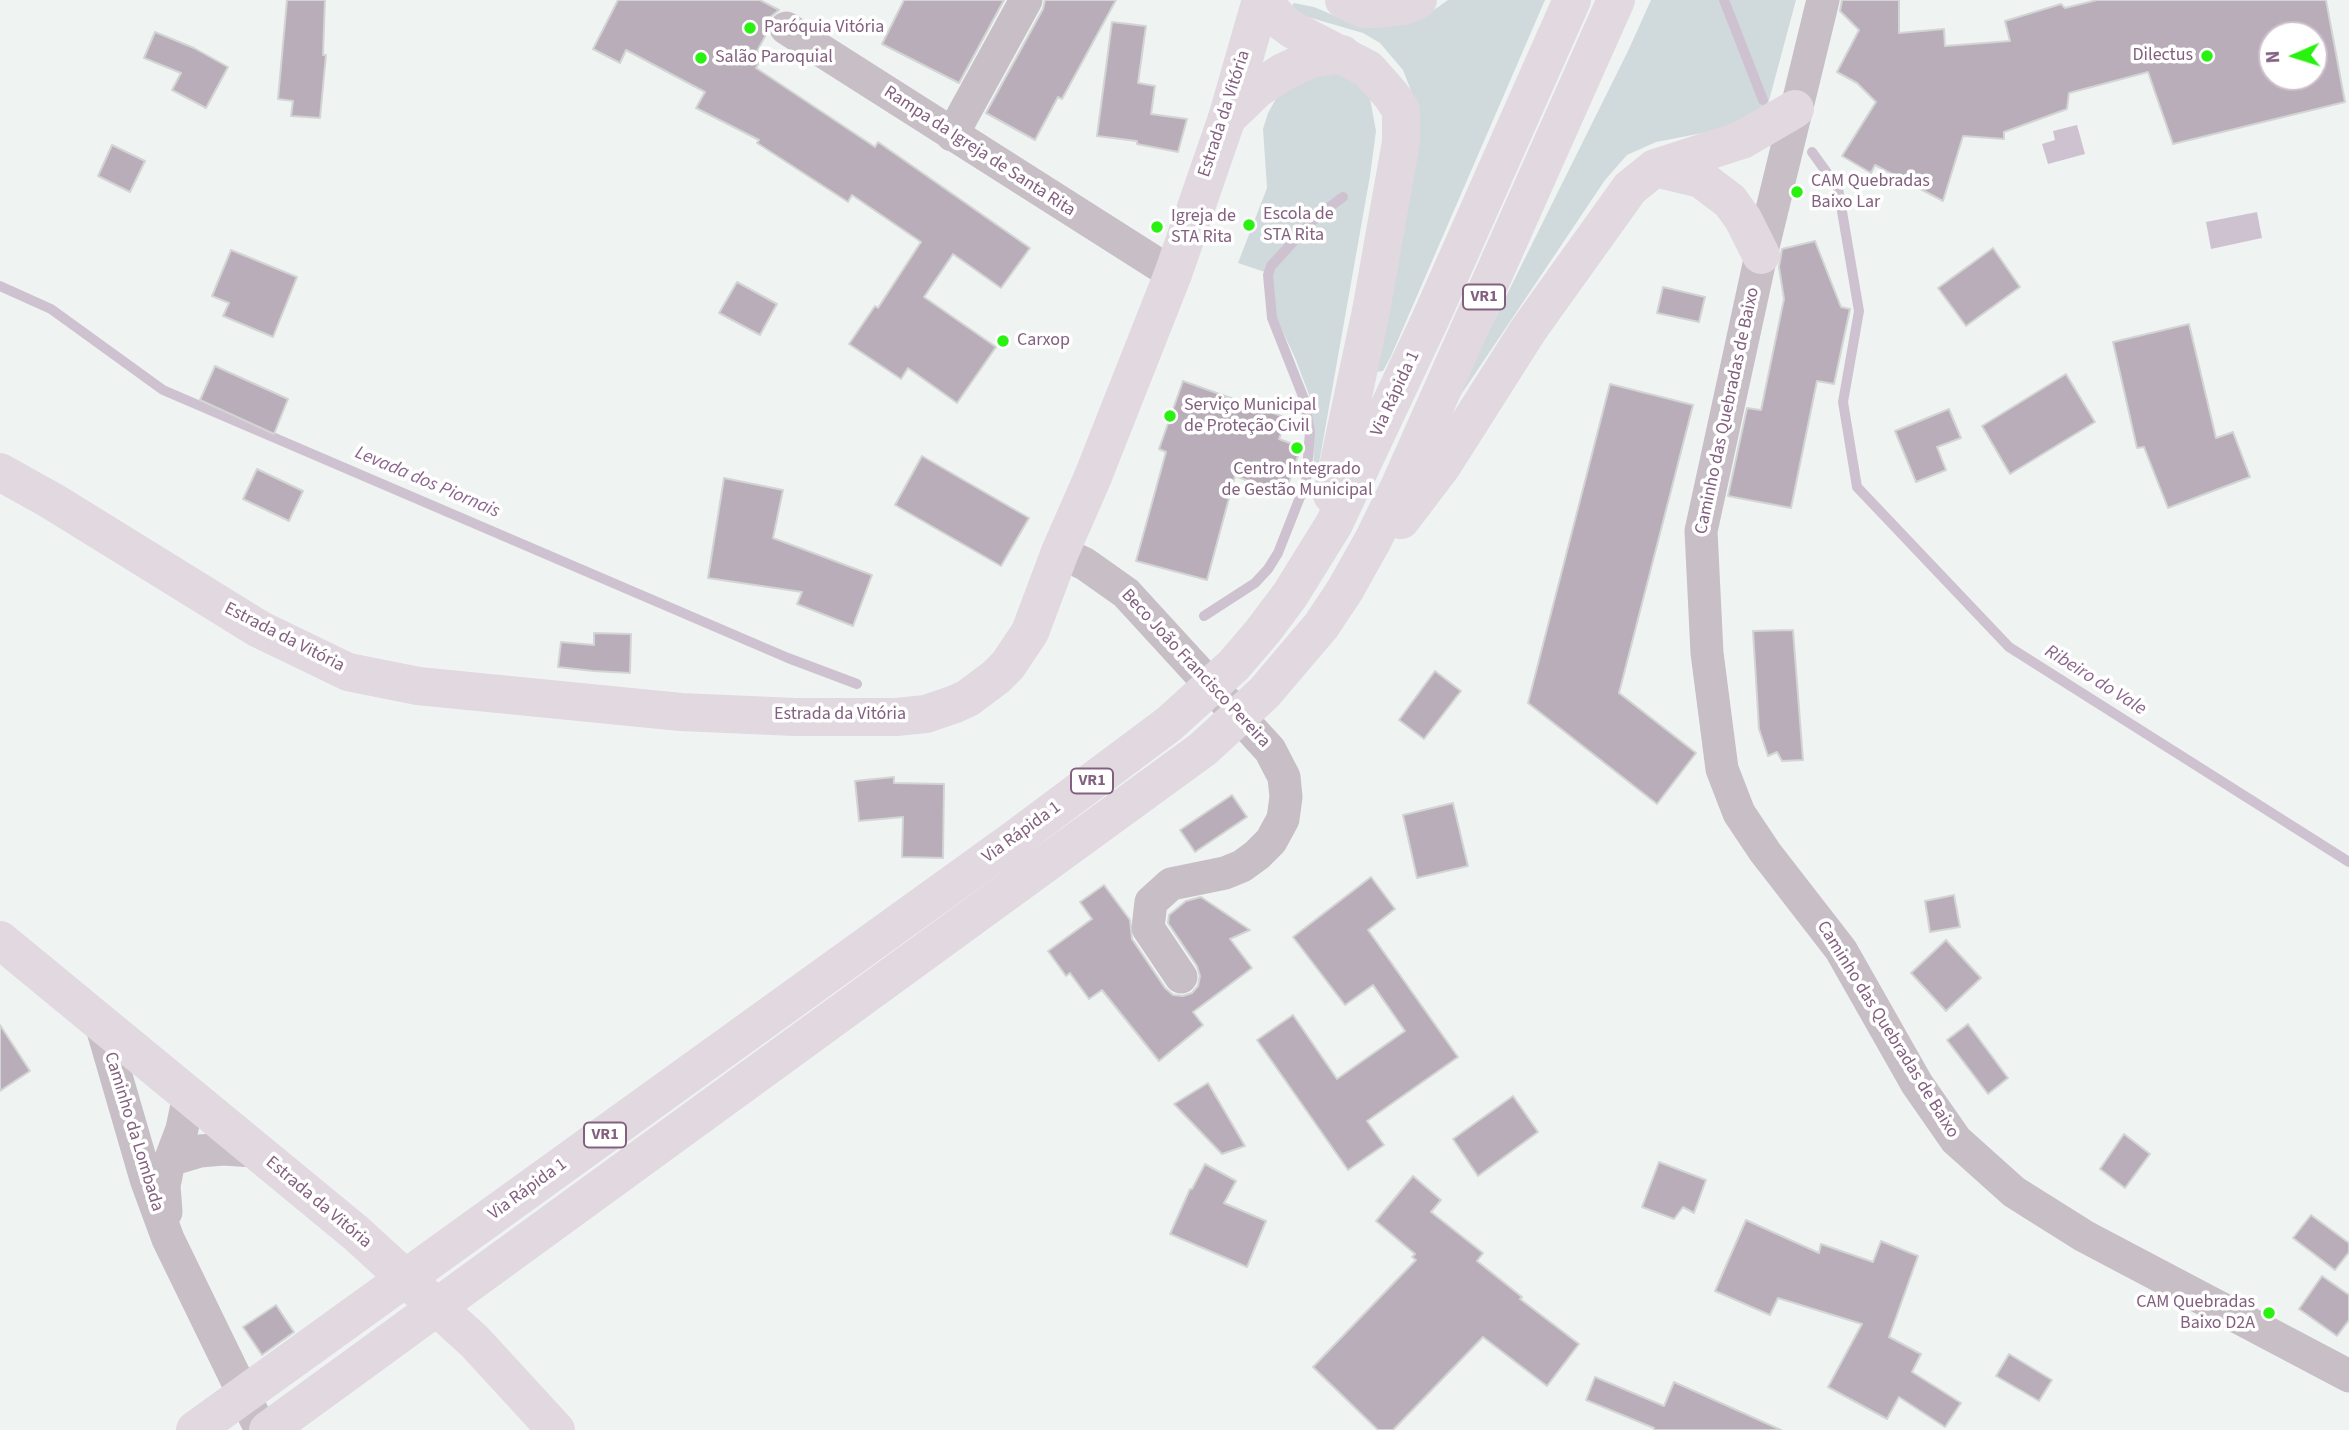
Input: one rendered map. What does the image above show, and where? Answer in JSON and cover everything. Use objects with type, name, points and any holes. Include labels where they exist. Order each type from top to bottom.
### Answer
[{"type":"main road","points":[[1262,0],[1293,30],[1368,69],[1401,110],[1401,142],[1371,311],[1331,504],[1309,567]]},
{"type":"main road","name":"Estrada da Vitória","points":[[0,472],[52,501],[258,629],[348,672],[418,686],[681,712],[795,717],[897,717],[926,714],[968,698],[996,677],[1008,665],[1030,632],[1172,274],[1227,118],[1262,0]]},
{"type":"main road","points":[[1344,0],[1363,9],[1378,9],[1404,6],[1418,0]]},
{"type":"main road","name":"Via Rápida 1","points":[[195,1430],[1015,839],[1168,724],[1234,665],[1264,631],[1309,567],[1334,524],[1572,0]]},
{"type":"main road","name":"VR1","points":[[268,1430],[1037,871],[1203,749],[1235,722],[1293,660],[1321,626],[1345,590],[1400,485],[1616,0]]},
{"type":"main road","points":[[1227,118],[1256,89],[1283,72],[1311,59],[1342,54]]},
{"type":"main road","points":[[1345,590],[1420,497],[1529,329],[1630,188],[1655,168],[1742,140],[1795,109]]},
{"type":"main road","points":[[1655,168],[1700,179],[1730,201],[1743,219],[1761,255]]},
{"type":"main road","name":"Estrada da Vitória","points":[[0,940],[356,1233],[475,1342],[556,1430]]},
{"type":"street","points":[[953,135],[1026,0]]},
{"type":"street","name":"Caminho das Quebradas de Baixo","points":[[1823,0],[1761,255],[1701,531],[1707,653],[1722,769],[1739,813],[1765,852],[1841,950],[1917,1084],[1956,1140],[2014,1192],[2084,1236],[2349,1376]]},
{"type":"street","name":"Rampa da Igreja de Santa Rita","points":[[786,29],[1172,274]]},
{"type":"street","name":"Beco João Francisco Pereira","points":[[1060,552],[1119,586],[1276,759],[1284,777],[1283,820],[1271,841],[1242,866],[1225,873],[1171,884],[1151,902],[1148,928],[1181,977]]},
{"type":"street","name":"Caminho da Lombada","points":[[101,1024],[146,1179],[168,1239],[261,1430]]},
{"type":"street","name":"Caminho da Lombada","points":[[168,1239],[164,1186],[170,1160],[182,1129],[189,1095]]},
{"type":"street","name":"Caminho da Lombada","points":[[170,1160],[200,1151],[254,1151]]},
{"type":"shaded area","points":[[1448,0],[1545,0],[1391,356],[1383,371],[1377,372],[1414,116],[1410,88],[1403,70],[1380,43],[1363,33],[1301,15],[1292,6],[1294,3],[1314,7],[1342,19],[1424,17]]},
{"type":"shaded area","points":[[1651,0],[1796,0],[1767,108],[1718,130],[1656,142],[1627,155],[1605,180],[1446,417],[1628,51]]},
{"type":"shaded area","points":[[1342,73],[1369,93],[1376,131],[1318,469],[1314,469],[1311,400],[1276,317],[1268,273],[1238,263],[1267,188],[1263,129],[1268,113],[1277,97],[1303,76]]},
{"type":"shaded area","points":[[2077,125],[2085,154],[2048,164],[2042,144],[2055,140],[2053,131]]},
{"type":"shaded area","points":[[2257,212],[2262,238],[2211,249],[2206,222]]},
{"type":"building","points":[[287,0],[325,0],[323,55],[326,55],[320,118],[291,116],[293,101],[278,99]]},
{"type":"building","points":[[618,0],[760,0],[779,10],[769,18],[768,31],[757,51],[763,54],[756,68],[875,147],[878,142],[1030,248],[1001,288],[953,254],[924,297],[996,347],[957,403],[908,368],[901,379],[849,344],[875,306],[878,308],[921,242],[852,195],[848,202],[757,143],[759,140],[696,108],[705,92],[626,50],[620,63],[593,49]]},
{"type":"building","points":[[904,0],[1004,0],[959,83],[882,44]]},
{"type":"building","points":[[1045,0],[1116,0],[1062,99],[1058,97],[1035,140],[986,113],[1043,9]]},
{"type":"building","points":[[1842,0],[1899,0],[1899,33],[1944,29],[1945,46],[2010,41],[2005,21],[2061,4],[2065,8],[2097,0],[2326,0],[2345,102],[2173,144],[2148,72],[2069,93],[2067,109],[2004,132],[2004,139],[1963,136],[1943,201],[1875,165],[1871,173],[1842,156],[1876,102],[1857,83],[1837,72],[1859,30],[1840,11]]},
{"type":"building","points":[[1112,22],[1146,26],[1138,83],[1155,86],[1151,114],[1187,119],[1178,152],[1137,144],[1137,141],[1097,136]]},
{"type":"building","points":[[155,32],[194,48],[228,67],[206,108],[172,90],[181,73],[144,58]]},
{"type":"building","points":[[112,145],[145,161],[130,192],[98,176]]},
{"type":"building","points":[[1815,241],[1841,307],[1850,309],[1834,384],[1817,381],[1791,508],[1728,496],[1747,408],[1761,410],[1784,299],[1779,267],[1782,249]]},
{"type":"building","points":[[1993,248],[2020,287],[1966,326],[1938,288]]},
{"type":"building","points":[[231,250],[297,277],[273,337],[223,316],[229,303],[212,296]]},
{"type":"building","points":[[737,282],[777,304],[760,335],[719,313]]},
{"type":"building","points":[[1663,287],[1705,297],[1699,322],[1657,313]]},
{"type":"building","points":[[2189,324],[2216,438],[2233,432],[2250,477],[2168,508],[2144,447],[2137,448],[2113,342]]},
{"type":"building","points":[[215,366],[288,399],[274,434],[200,400]]},
{"type":"building","points":[[2066,374],[2095,422],[2010,474],[1982,426]]},
{"type":"building","points":[[1183,381],[1287,418],[1279,439],[1301,447],[1285,494],[1235,476],[1207,580],[1136,561],[1166,452],[1159,449]]},
{"type":"building","points":[[1610,384],[1693,405],[1619,693],[1696,753],[1657,804],[1528,703]]},
{"type":"building","points":[[1949,409],[1961,438],[1937,447],[1946,470],[1916,482],[1895,431]]},
{"type":"building","points":[[922,456],[1029,518],[1001,566],[895,505]]},
{"type":"building","points":[[257,469],[303,491],[289,521],[243,499]]},
{"type":"building","points":[[724,478],[783,490],[773,538],[872,575],[853,626],[797,604],[802,592],[708,578]]},
{"type":"building","points":[[1793,630],[1803,760],[1782,761],[1777,752],[1768,756],[1759,729],[1753,631]]},
{"type":"building","points":[[594,633],[631,634],[630,673],[558,667],[561,642],[594,645]]},
{"type":"building","points":[[1435,671],[1461,691],[1424,739],[1399,720]]},
{"type":"building","points":[[894,777],[894,783],[944,784],[943,858],[902,857],[903,817],[859,821],[855,781]]},
{"type":"building","points":[[1232,795],[1247,817],[1195,852],[1180,830]]},
{"type":"building","points":[[1453,803],[1468,866],[1417,878],[1403,815]]},
{"type":"building","points":[[1371,877],[1395,909],[1368,930],[1458,1057],[1367,1121],[1384,1145],[1348,1170],[1257,1040],[1293,1015],[1337,1079],[1405,1031],[1373,985],[1345,1005],[1293,937]]},
{"type":"building","points":[[1104,885],[1130,920],[1132,939],[1165,988],[1173,995],[1192,993],[1198,986],[1200,976],[1197,966],[1168,923],[1169,915],[1186,901],[1201,897],[1250,930],[1230,939],[1252,968],[1193,1012],[1203,1025],[1159,1061],[1102,990],[1089,999],[1070,973],[1066,976],[1048,951],[1092,919],[1080,902]]},
{"type":"building","points":[[1954,895],[1960,927],[1930,932],[1925,901]]},
{"type":"building","points":[[1946,940],[1981,978],[1946,1011],[1911,973]]},
{"type":"building","points":[[1968,1024],[2008,1078],[1988,1094],[1947,1040]]},
{"type":"building","points":[[0,1025],[30,1071],[0,1091]]},
{"type":"building","points":[[1208,1083],[1245,1146],[1222,1154],[1174,1104]]},
{"type":"building","points":[[1513,1096],[1538,1132],[1478,1176],[1453,1139]]},
{"type":"building","points":[[2124,1134],[2150,1154],[2125,1188],[2100,1169]]},
{"type":"building","points":[[1659,1162],[1706,1180],[1694,1213],[1683,1207],[1674,1219],[1642,1207]]},
{"type":"building","points":[[1205,1164],[1236,1181],[1224,1203],[1266,1221],[1247,1267],[1170,1234],[1190,1189]]},
{"type":"building","points":[[1413,1176],[1441,1200],[1431,1212],[1483,1253],[1477,1261],[1522,1297],[1520,1299],[1579,1344],[1547,1386],[1483,1337],[1393,1430],[1378,1430],[1313,1367],[1416,1260],[1412,1257],[1415,1254],[1376,1221]]},
{"type":"building","points":[[2311,1215],[2349,1243],[2349,1252],[2335,1270],[2293,1238]]},
{"type":"building","points":[[1746,1220],[1819,1253],[1821,1244],[1873,1262],[1881,1241],[1918,1256],[1889,1337],[1921,1354],[1912,1372],[1961,1403],[1945,1427],[1899,1397],[1887,1419],[1828,1387],[1862,1324],[1778,1298],[1770,1315],[1715,1291]]},
{"type":"building","points":[[2322,1276],[2349,1295],[2349,1320],[2337,1336],[2299,1309]]},
{"type":"building","points":[[276,1305],[294,1332],[262,1355],[243,1327]]},
{"type":"building","points":[[2009,1354],[2052,1380],[2039,1401],[1996,1376]]},
{"type":"building","points":[[1595,1377],[1664,1406],[1674,1382],[1781,1430],[1654,1430],[1586,1400]]},
{"type":"waterway","points":[[1724,0],[1763,100]]},
{"type":"waterway","name":"Ribeiro do Vale","points":[[1812,152],[1838,188],[1859,311],[1843,402],[1857,487],[2009,647],[2349,862]]},
{"type":"waterway","name":"Levada dos Piornais","points":[[1204,616],[1255,583],[1268,569],[1278,553],[1306,482],[1310,432],[1304,399],[1272,318],[1268,275],[1271,266],[1316,217],[1343,197]]},
{"type":"waterway","name":"Levada dos Piornais","points":[[0,286],[51,309],[163,390],[788,658],[857,684]]},
{"type":"place","name":"Paróquia Vitória","points":[[750,28]]},
{"type":"place","name":"Dilectus","points":[[2207,56]]},
{"type":"place","name":"Salão Paroquial","points":[[701,58]]},
{"type":"place","name":"CAM Quebradas Baixo Lar","points":[[1797,192]]},
{"type":"place","name":"Escola de STA Rita","points":[[1249,225]]},
{"type":"place","name":"Igreja de STA Rita","points":[[1157,227]]},
{"type":"place","name":"Carxop","points":[[1003,341]]},
{"type":"place","name":"Serviço Municipal de Proteção Civil","points":[[1170,416]]},
{"type":"place","name":"Centro Integrado de Gestão Municipal","points":[[1297,448]]},
{"type":"place","name":"CAM Quebradas Baixo D2A","points":[[2269,1313]]}]
